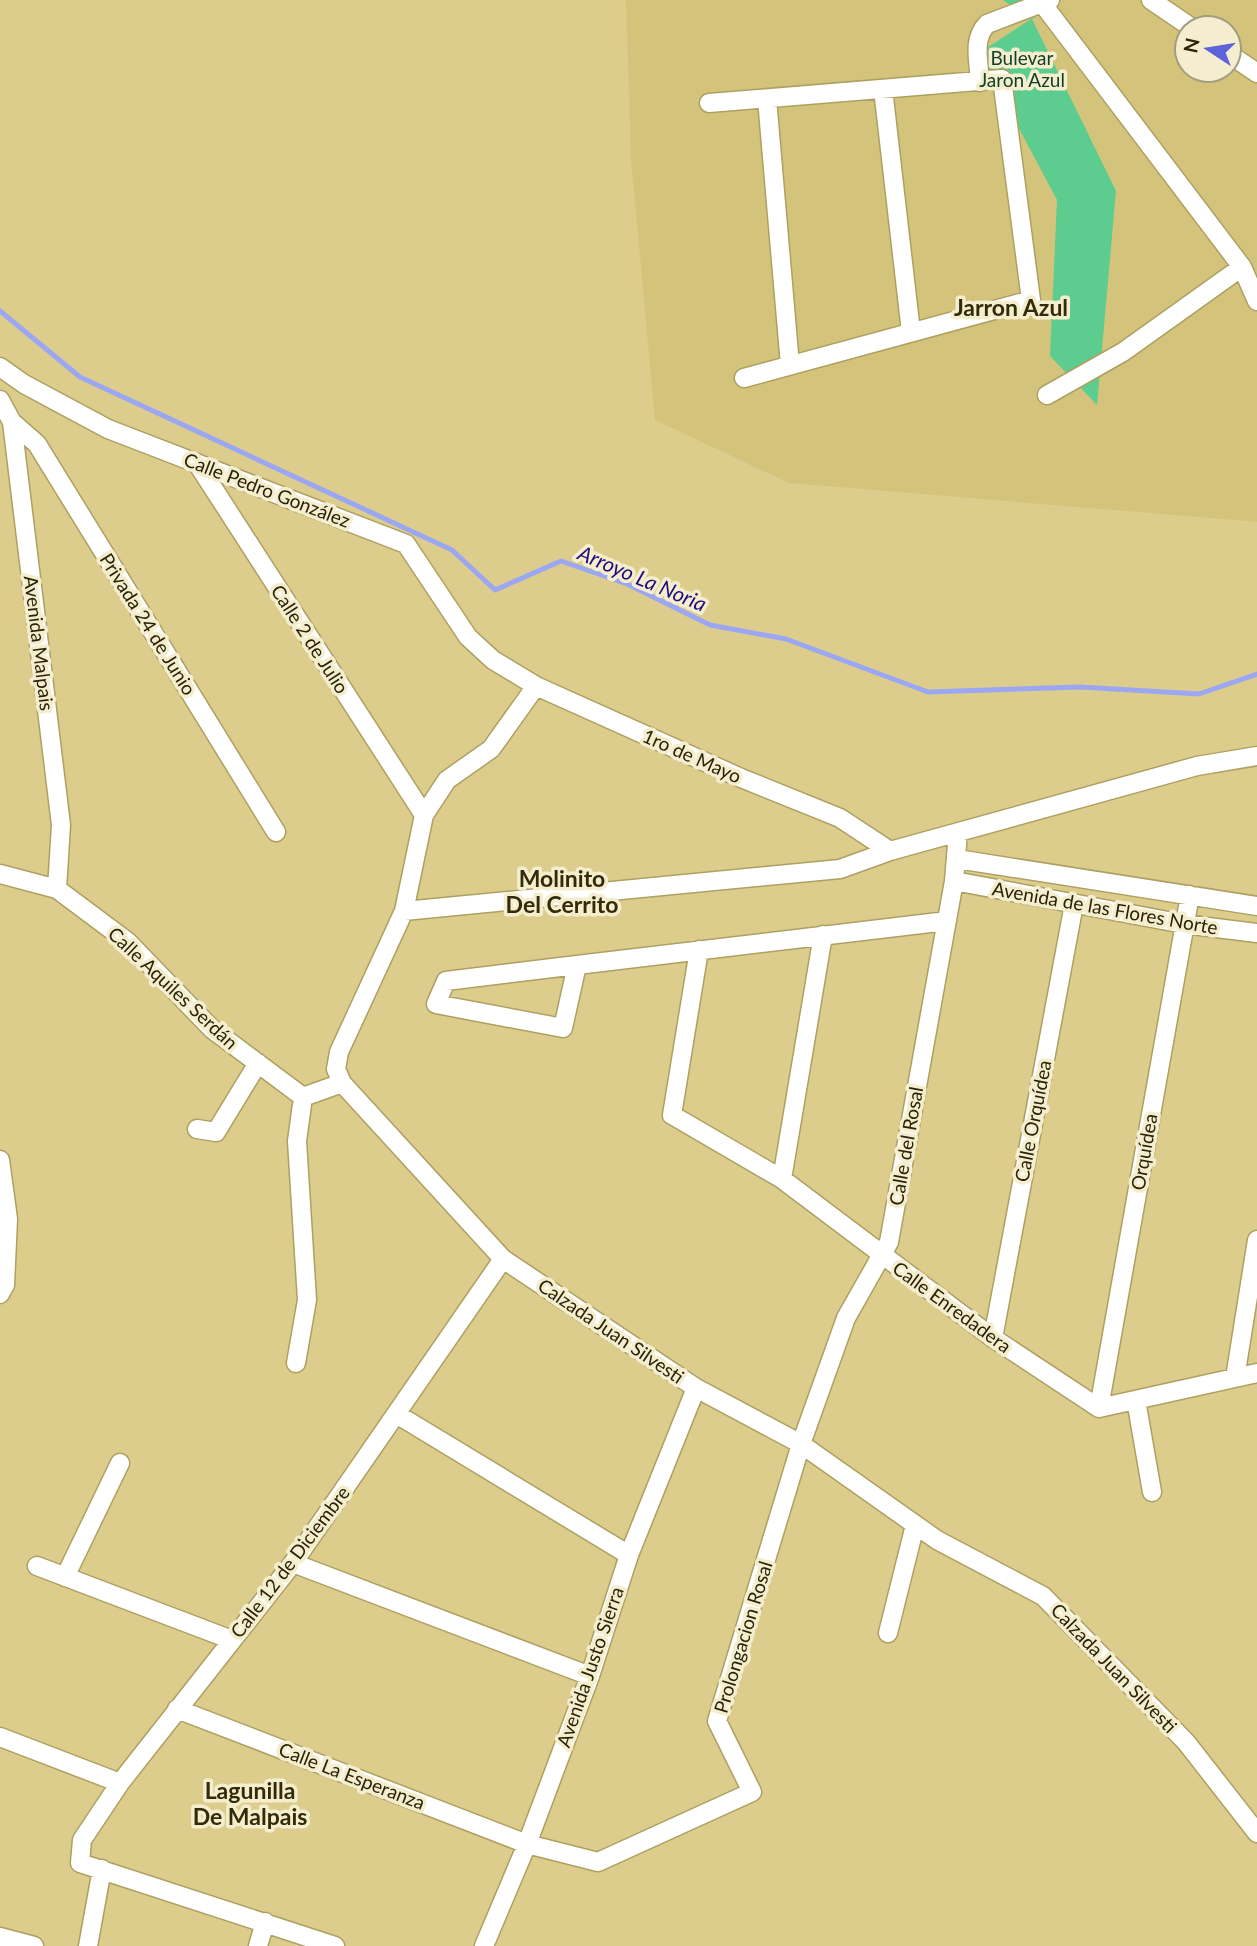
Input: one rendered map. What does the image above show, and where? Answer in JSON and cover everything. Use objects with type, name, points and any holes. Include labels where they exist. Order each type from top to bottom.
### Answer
[{"type":"street","points":[[1151,0],[1173,15]]},
{"type":"street","points":[[980,82],[977,38],[981,30],[988,24],[1046,2],[1242,267],[1257,301]]},
{"type":"street","points":[[709,103],[1002,79],[1031,300],[744,378]]},
{"type":"street","points":[[883,89],[911,332]]},
{"type":"street","points":[[767,99],[790,365]]},
{"type":"street","points":[[1046,395],[1123,352],[1242,267]]},
{"type":"street","name":"Calle Pedro González","points":[[0,367],[24,384],[108,429],[405,544],[468,637],[493,660]]},
{"type":"street","points":[[0,390],[24,384]]},
{"type":"street","name":"Avenida Malpais","points":[[0,400],[12,422],[61,825],[57,889]]},
{"type":"street","name":"Privada 24 de Junio","points":[[12,422],[37,444],[276,832]]},
{"type":"street","name":"Calle 2 de Julio","points":[[197,463],[424,815]]},
{"type":"street","name":"1ro de Mayo","points":[[493,660],[536,686],[741,778],[840,818],[890,851]]},
{"type":"street","points":[[296,1363],[307,1300],[297,1142],[303,1097],[342,1083],[336,1069],[340,1052],[404,911],[424,815],[447,780],[491,749],[536,686]]},
{"type":"street","points":[[404,911],[840,869],[890,851],[1197,766],[1257,756]]},
{"type":"street","name":"Calle del Rosal","points":[[801,1444],[846,1318],[889,1242],[954,881],[958,832]]},
{"type":"street","name":"Avenida de las Flores Norte","points":[[957,859],[1257,905]]},
{"type":"street","name":"Calle Aquiles Serdán","points":[[0,874],[57,889],[128,942],[212,1029],[303,1097]]},
{"type":"street","name":"Avenida de las Flores Norte","points":[[954,881],[1184,923],[1257,933]]},
{"type":"street","name":"Orquídea","points":[[1099,1408],[1189,895]]},
{"type":"street","name":"Calle Orquídea","points":[[993,1338],[1074,904]]},
{"type":"street","points":[[578,965],[563,1028],[436,1004],[446,981],[947,920]]},
{"type":"street","points":[[782,1179],[823,935]]},
{"type":"street","name":"Calle Enredadera","points":[[699,950],[672,1115],[782,1179],[993,1338],[1099,1408]]},
{"type":"street","points":[[197,1129],[216,1132],[258,1063]]},
{"type":"street","name":"Calzada Juan Silvesti","points":[[342,1083],[503,1259],[696,1388],[801,1444],[937,1540],[1043,1596],[1186,1742],[1257,1833]]},
{"type":"street","points":[[0,1160],[8,1219],[5,1284],[0,1294]]},
{"type":"street","points":[[1235,1378],[1257,1240]]},
{"type":"street","name":"Calle 12 de Diciembre","points":[[102,1870],[80,1863],[82,1840],[120,1783],[293,1563],[398,1415],[503,1259]]},
{"type":"street","points":[[1099,1408],[1257,1373]]},
{"type":"street","name":"Avenida Justo Sierra","points":[[484,1946],[527,1844],[590,1676],[629,1555],[696,1388]]},
{"type":"street","points":[[1136,1400],[1152,1492]]},
{"type":"street","points":[[398,1415],[629,1555]]},
{"type":"street","name":"Prolongacion Rosal","points":[[527,1844],[598,1862],[752,1792],[717,1721],[801,1444]]},
{"type":"street","points":[[65,1577],[120,1463]]},
{"type":"street","points":[[888,1633],[915,1525]]},
{"type":"street","points":[[293,1563],[590,1676]]},
{"type":"street","points":[[37,1566],[232,1640]]},
{"type":"street","name":"Calle La Esperanza","points":[[177,1709],[527,1844]]},
{"type":"street","points":[[0,1737],[120,1783]]},
{"type":"street","points":[[88,1946],[102,1870],[335,1946]]},
{"type":"street","points":[[258,1946],[265,1922]]},
{"type":"street","points":[[0,1937],[34,1946]]},
{"type":"shaded area","points":[[626,0],[1257,0],[1257,522],[789,483],[655,420],[631,159]]},
{"type":"green space","name":"Bulevar Jaron Azul","points":[[1003,0],[1060,0],[1032,19],[1116,191],[1097,405],[1050,356],[1057,200],[979,53],[1031,19]]},
{"type":"waterway","name":"Arroyo La Noria","points":[[0,311],[80,377],[452,550],[495,590],[561,561],[627,584],[710,625],[786,639],[928,692],[1080,687],[1199,694],[1257,674]]},
{"type":"district","name":"Jarron Azul","points":[[1011,308]]},
{"type":"district","name":"Molinito Del Cerrito","points":[[562,892]]},
{"type":"district","name":"Lagunilla De Malpais","points":[[250,1804]]}]
